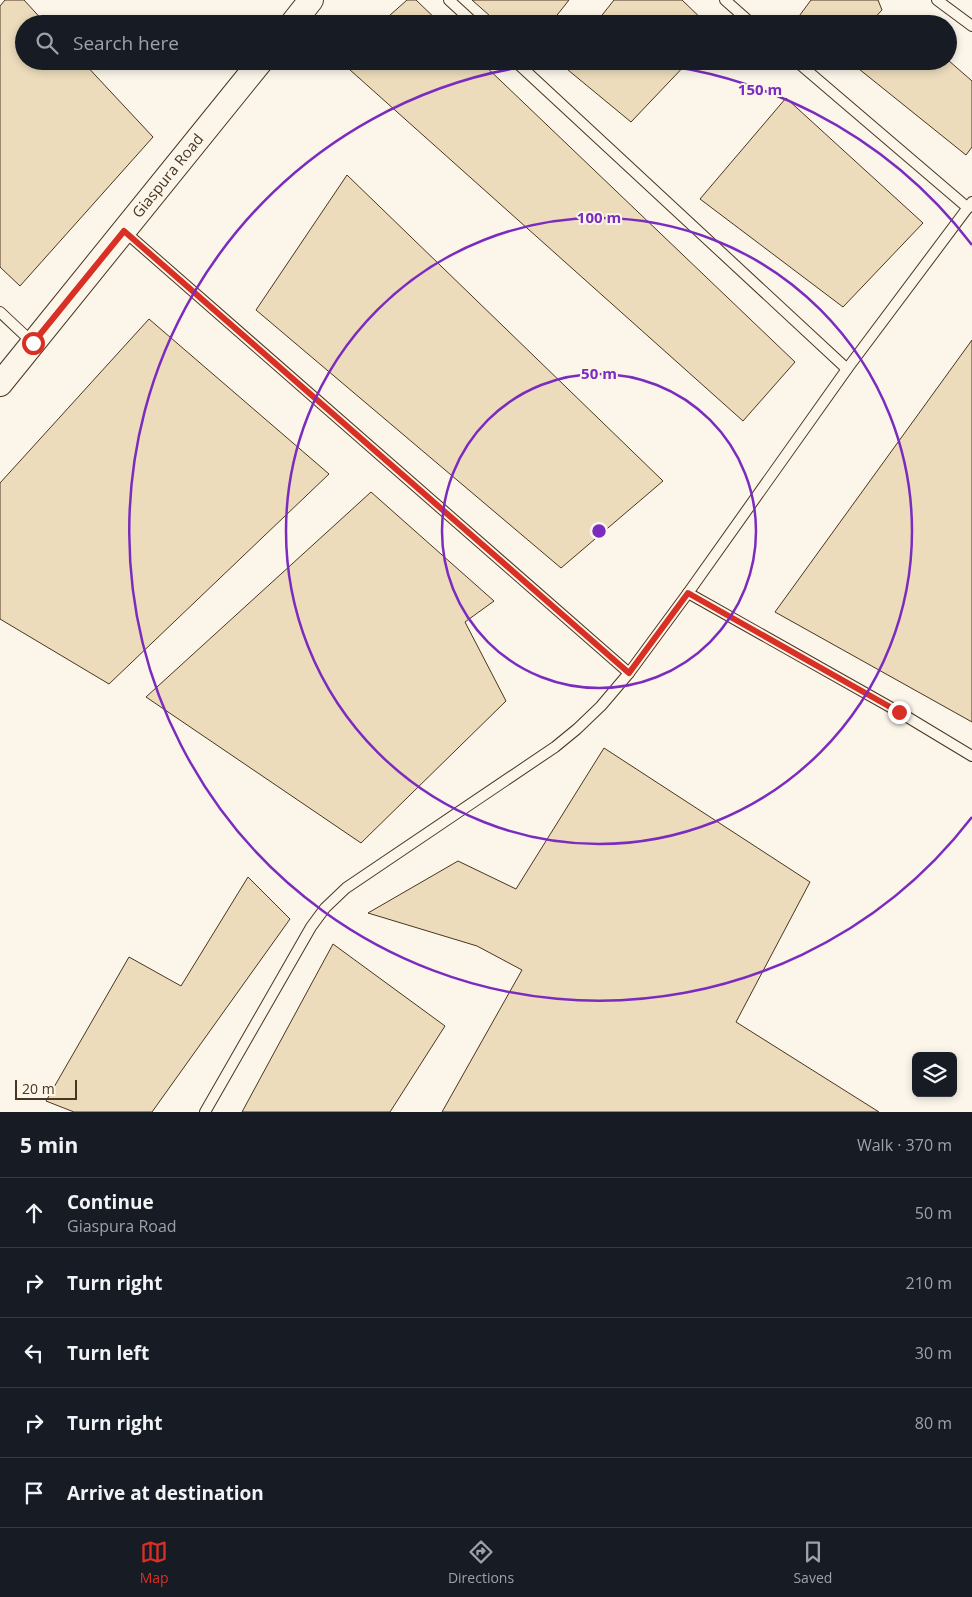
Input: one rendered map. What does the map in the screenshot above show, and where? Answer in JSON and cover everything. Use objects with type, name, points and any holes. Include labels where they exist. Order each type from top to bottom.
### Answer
[{"type":"street","points":[[299,15],[311,0]]},
{"type":"street","name":"Giaspura Road","points":[[0,384],[255,70]]},
{"type":"lane","points":[[449,0],[465,15]]},
{"type":"lane","points":[[725,0],[742,15]]},
{"type":"lane","points":[[937,0],[972,26]]},
{"type":"lane","points":[[526,70],[847,369]]},
{"type":"lane","points":[[205,1112],[311,927],[332,901],[346,888],[555,747],[601,706],[629,673],[847,369],[970,205],[807,70]]},
{"type":"lane","points":[[124,231],[629,673]]},
{"type":"lane","points":[[0,312],[33,343]]},
{"type":"lane","points":[[688,593],[899,712],[972,756]]},
{"type":"building","points":[[5,0],[24,0],[38,15],[15,15],[15,70],[90,70],[153,137],[20,286],[0,267],[0,6]]},
{"type":"building","points":[[407,0],[416,0],[432,15],[390,15]]},
{"type":"building","points":[[472,0],[569,0],[557,15],[489,15]]},
{"type":"building","points":[[614,0],[682,0],[698,15],[602,15]]},
{"type":"building","points":[[811,0],[878,0],[882,10],[877,15],[800,15]]},
{"type":"building","points":[[957,68],[972,81],[972,147],[966,155],[860,70],[957,70]]},
{"type":"building","points":[[350,70],[489,70],[795,362],[743,421]]},
{"type":"building","points":[[568,70],[680,70],[631,122]]},
{"type":"building","points":[[786,98],[923,223],[843,307],[700,199]]},
{"type":"building","points":[[347,175],[663,481],[561,568],[256,310]]},
{"type":"building","points":[[149,319],[329,474],[109,684],[0,619],[0,483]]},
{"type":"building","points":[[972,340],[972,722],[775,612]]},
{"type":"building","points":[[371,492],[494,601],[465,622],[506,701],[361,843],[146,697]]},
{"type":"building","points":[[604,748],[810,882],[736,1022],[879,1112],[442,1112],[522,970],[477,946],[368,913],[458,861],[516,889]]},
{"type":"building","points":[[248,877],[290,919],[152,1112],[74,1112],[46,1101],[129,957],[181,986]]},
{"type":"building","points":[[333,944],[445,1026],[390,1112],[242,1112]]},
{"type":"route","points":[[33,343],[124,231],[629,673],[688,593],[899,712]]}]
